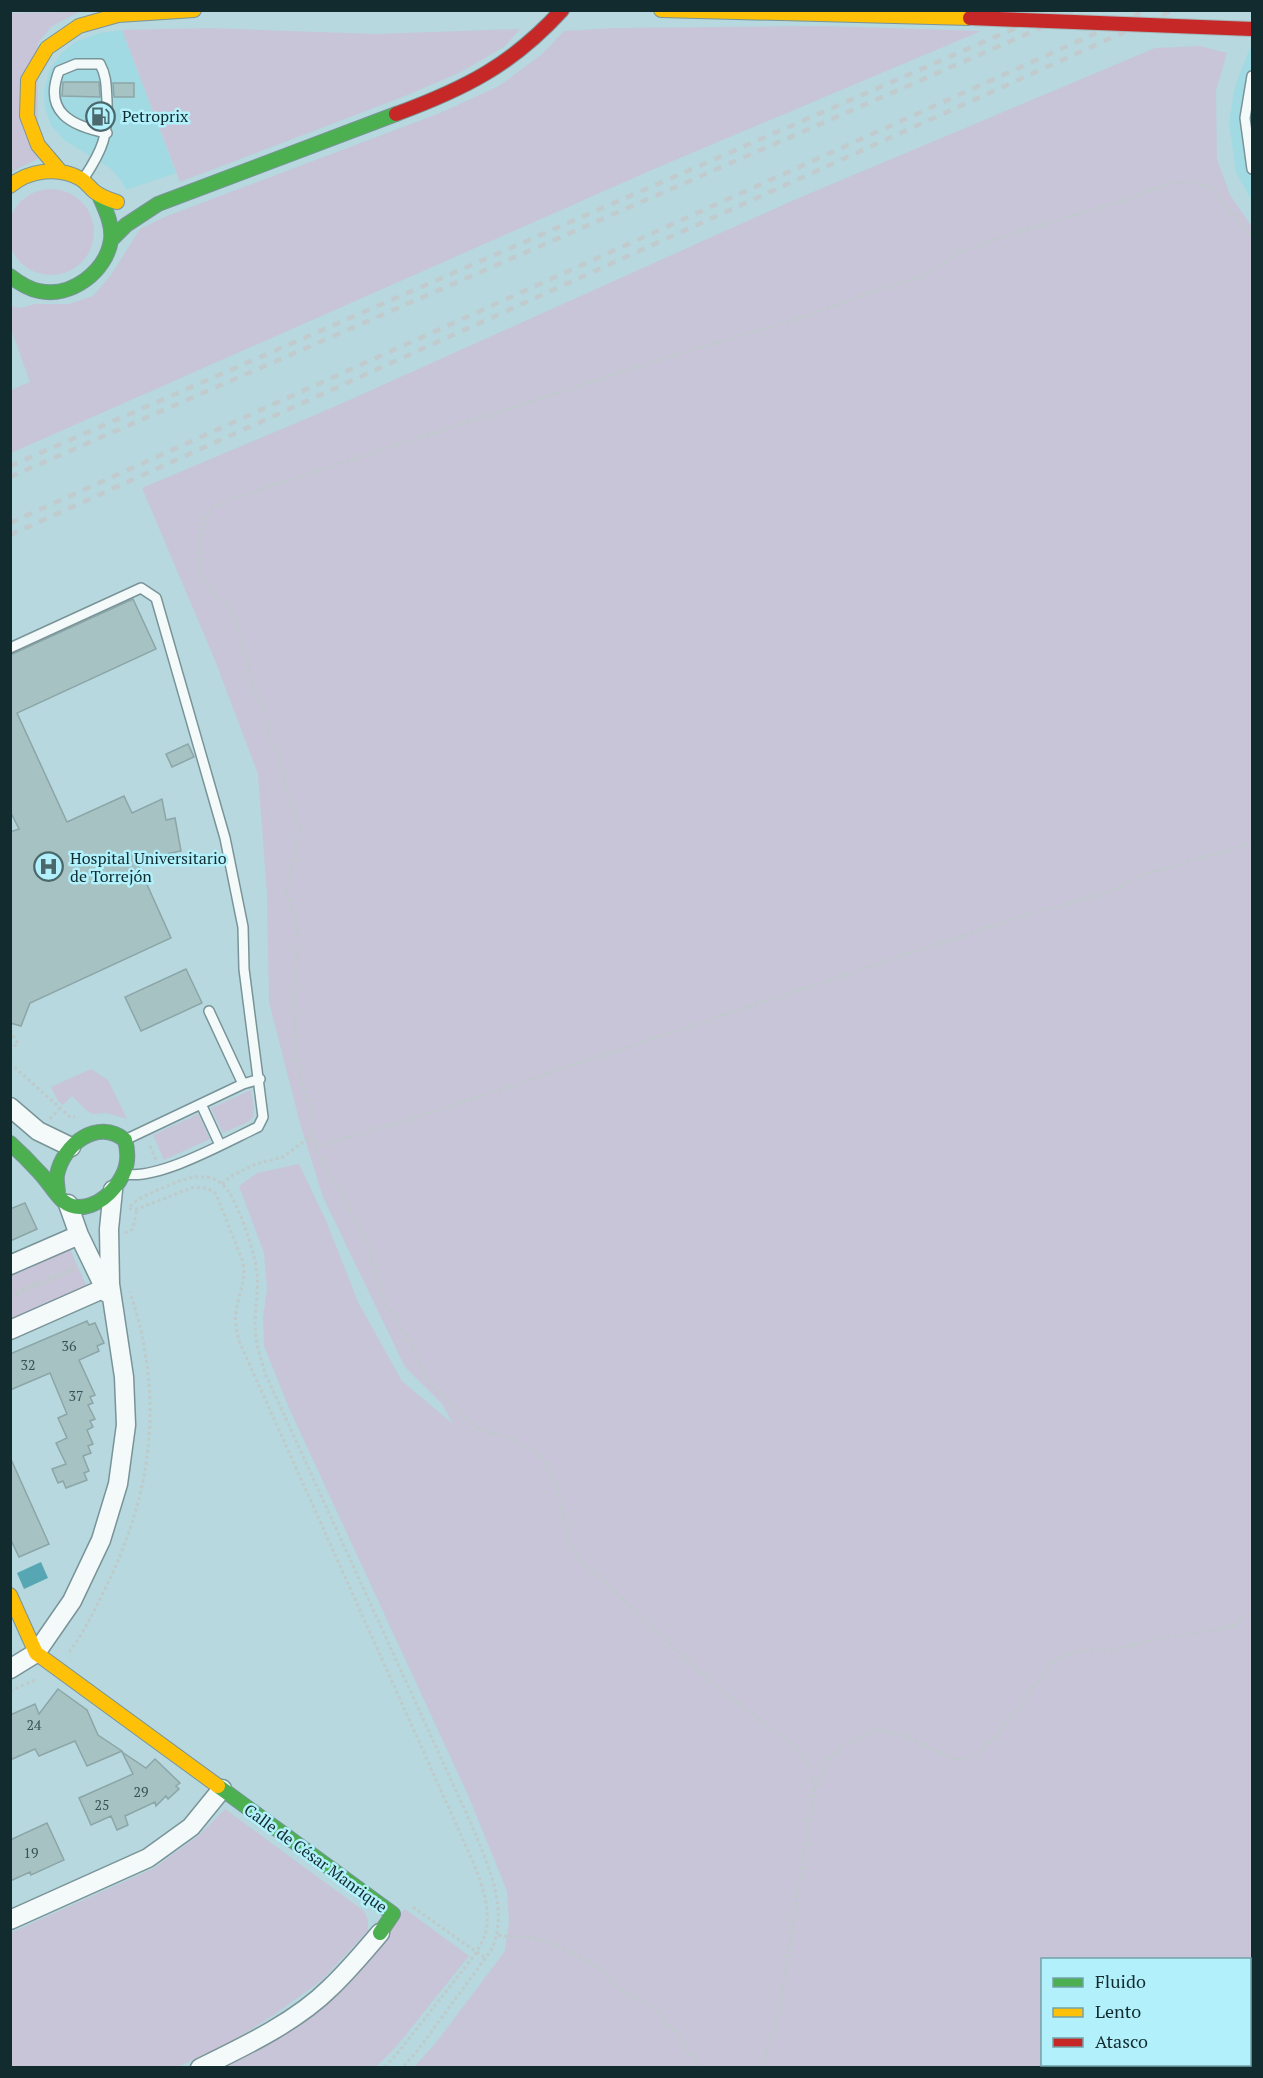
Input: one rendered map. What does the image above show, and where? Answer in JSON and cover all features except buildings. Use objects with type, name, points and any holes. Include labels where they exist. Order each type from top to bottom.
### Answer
[{"type":"main road","points":[[60,171],[38,145],[27,116],[28,80],[47,48],[79,26],[118,15],[194,10]]},
{"type":"main road","points":[[111,240],[126,225],[158,204],[437,98],[487,74],[519,53],[549,27],[562,10]]},
{"type":"main road","points":[[661,10],[970,18],[1252,29]]},
{"type":"main road","points":[[10,186],[36,172],[60,171],[82,180],[99,195],[123,204],[158,204]]},
{"type":"main road","points":[[10,276],[22,285],[44,292],[67,290],[88,279],[103,262],[111,240],[110,216],[99,195]]},
{"type":"main road","points":[[10,1143],[63,1199],[81,1206],[95,1204],[105,1199],[124,1174],[130,1154],[125,1140],[112,1132],[94,1132],[71,1147],[57,1175],[63,1199]]},
{"type":"main road","points":[[10,1595],[36,1653]]},
{"type":"main road","name":"Calle de César Manrique","points":[[36,1653],[393,1914],[380,1933]]},
{"type":"street","points":[[10,1107],[38,1131],[71,1147]]},
{"type":"street","points":[[10,1670],[36,1653],[72,1601],[101,1540],[118,1484],[126,1425],[124,1377],[110,1284],[109,1229],[113,1190]]},
{"type":"street","points":[[63,1199],[105,1288],[118,1326]]},
{"type":"street","points":[[10,1265],[80,1235]]},
{"type":"street","points":[[10,1330],[105,1288]]},
{"type":"street","points":[[10,1920],[148,1858],[190,1827],[222,1789]]},
{"type":"street","name":"Calle de César Manrique","points":[[200,2067],[282,2025],[329,1990],[380,1933]]},
{"type":"lane","points":[[82,180],[97,158],[107,133],[106,75],[100,64],[76,64],[59,71],[53,87],[57,108],[69,120],[86,129],[107,133]]},
{"type":"lane","points":[[1252,76],[1245,118],[1252,169]]},
{"type":"lane","points":[[10,648],[141,588],[156,598],[225,838],[243,927],[244,969],[260,1079],[263,1118],[258,1127],[161,1172],[143,1176],[124,1174]]},
{"type":"lane","points":[[209,1011],[243,1084]]},
{"type":"lane","points":[[125,1140],[243,1084],[260,1079]]},
{"type":"lane","points":[[201,1104],[220,1145]]},
{"type":"path","points":[[814,1791],[810,1767],[796,1747],[712,1683],[579,1559],[568,1539],[557,1486],[541,1455],[509,1437],[480,1430],[428,1382],[408,1336],[384,1302],[367,1242],[315,1147],[312,1135],[314,1117],[299,1075],[294,1035],[293,987],[299,944],[297,921],[286,892],[300,831],[285,788],[282,765],[271,741],[262,708],[252,684],[232,611],[212,592],[201,574],[199,548],[204,519],[213,507],[649,363],[792,320],[932,272],[960,252],[993,240],[1128,199],[1169,183],[1192,181],[1211,188],[1252,236]]},
{"type":"path","points":[[315,1147],[420,1116],[1040,910],[1059,907],[1113,890],[1137,877],[1252,843]]},
{"type":"path","points":[[10,1030],[18,1044],[10,1048]]},
{"type":"path","points":[[10,1063],[69,1116],[78,1118]]},
{"type":"path","points":[[144,1131],[168,1186]]},
{"type":"path","points":[[222,1184],[233,1175],[256,1164],[282,1157],[312,1135]]},
{"type":"path","points":[[384,2067],[477,1952],[484,1936],[486,1907],[475,1866],[238,1341],[236,1308],[245,1272],[216,1194],[207,1188],[194,1187],[137,1209],[127,1209],[138,1199],[184,1179],[204,1176],[222,1184],[235,1203],[250,1241],[257,1272],[254,1318],[256,1340],[265,1373],[473,1828],[495,1888],[498,1935],[492,1949],[418,2050],[402,2067]]},
{"type":"path","points":[[10,1298],[83,1266]]},
{"type":"path","points":[[760,2067],[778,2017],[814,1791],[828,1760],[844,1745],[874,1730],[905,1736],[957,1760],[978,1754],[1002,1730],[1036,1683],[1057,1659],[1078,1651],[1115,1650],[1164,1637],[1233,1626],[1252,1612]]},
{"type":"path","points":[[393,1914],[402,1903],[408,1904],[485,1958]]},
{"type":"path","points":[[498,1935],[508,1938],[529,1938],[587,1960],[615,1987],[636,1996],[655,2009],[671,2026],[700,2067]]},
{"type":"shaded area","points":[[79,12],[52,26],[38,43],[38,159],[11,172],[11,13]]},
{"type":"shaded area","points":[[828,26],[981,31],[654,169],[11,453],[11,390],[30,382],[11,329],[11,306],[21,308],[35,304],[69,304],[93,296],[111,275],[140,229],[167,216],[440,113],[499,86],[542,54],[564,31],[615,28]]},
{"type":"shaded area","points":[[208,28],[376,34],[520,29],[504,47],[459,73],[180,182],[122,30]]},
{"type":"shaded area","name":"Petroprix","points":[[122,30],[176,173],[126,190],[121,180],[110,168],[64,140],[51,125],[45,108],[44,91],[49,71],[61,54],[75,42],[99,33]]},
{"type":"shaded area","points":[[1252,43],[1252,201],[1236,172],[1229,123],[1235,86]]},
{"type":"shaded area","points":[[1200,46],[1227,53],[1216,90],[1217,159],[1230,195],[1252,227],[1252,2067],[414,2067],[435,2044],[505,1951],[509,1921],[507,1891],[468,1795],[289,1408],[264,1346],[263,1318],[267,1289],[264,1253],[239,1186],[257,1173],[299,1164],[327,1223],[358,1302],[402,1381],[453,1424],[442,1404],[405,1367],[323,1197],[301,1127],[269,1002],[267,894],[258,774],[214,658],[142,488],[336,406],[794,200],[1155,48]]},
{"type":"shaded area","points":[[43,189],[59,189],[82,201],[91,215],[94,232],[91,249],[82,263],[59,275],[43,275],[27,268],[15,256],[8,240],[8,224],[15,208],[27,196]]},
{"type":"shaded area","points":[[91,1069],[108,1080],[127,1119],[107,1113],[93,1114],[72,1096],[63,1105],[58,1101],[51,1087]]},
{"type":"shaded area","points":[[251,1090],[253,1117],[248,1122],[223,1133],[211,1108]]},
{"type":"shaded area","points":[[198,1114],[210,1139],[164,1160],[153,1135]]},
{"type":"shaded area","points":[[69,1247],[88,1289],[11,1324],[10,1273]]},
{"type":"shaded area","points":[[41,1562],[48,1578],[24,1589],[17,1573]]},
{"type":"shaded area","points":[[225,1809],[364,1911],[368,1920],[368,1931],[322,1980],[274,2015],[228,2044],[175,2068],[11,2067],[10,1933],[154,1868],[198,1836]]},
{"type":"shaded area","points":[[405,1909],[469,1956],[396,2047],[376,2067],[214,2068],[285,2031]]},
{"type":"railway","points":[[10,466],[1057,10]]},
{"type":"railway","points":[[10,477],[1082,10]]},
{"type":"railway","points":[[10,523],[1147,10]]},
{"type":"railway","points":[[10,535],[1173,10]]},
{"type":"traffic: fast","points":[[111,240],[126,225],[158,204],[396,114]]},
{"type":"traffic: fast","points":[[10,276],[31,289],[51,292],[75,286],[94,272],[108,252],[111,240],[110,222],[99,195]]},
{"type":"traffic: fast","points":[[10,1143],[63,1201],[70,1205],[84,1207],[98,1202],[119,1181],[126,1165],[125,1140],[115,1134],[93,1133],[74,1145],[66,1153],[61,1164],[57,1177],[58,1194]]},
{"type":"traffic: fast","points":[[218,1786],[393,1914],[380,1933]]},
{"type":"traffic: slow","points":[[60,171],[38,145],[27,116],[28,80],[47,48],[79,26],[118,15],[194,10]]},
{"type":"traffic: slow","points":[[661,10],[970,18]]},
{"type":"traffic: slow","points":[[10,186],[35,173],[63,172],[81,179],[98,194],[117,202]]},
{"type":"traffic: slow","points":[[10,1595],[36,1653],[218,1786]]},
{"type":"traffic: jam","points":[[396,114],[444,95],[486,73],[525,46],[562,10]]},
{"type":"traffic: jam","points":[[970,18],[1252,29]]},
{"type":"place","name":"Petroprix","points":[[101,116]]},
{"type":"place","name":"Hospital Universitario de Torrejón","points":[[49,867]]}]
